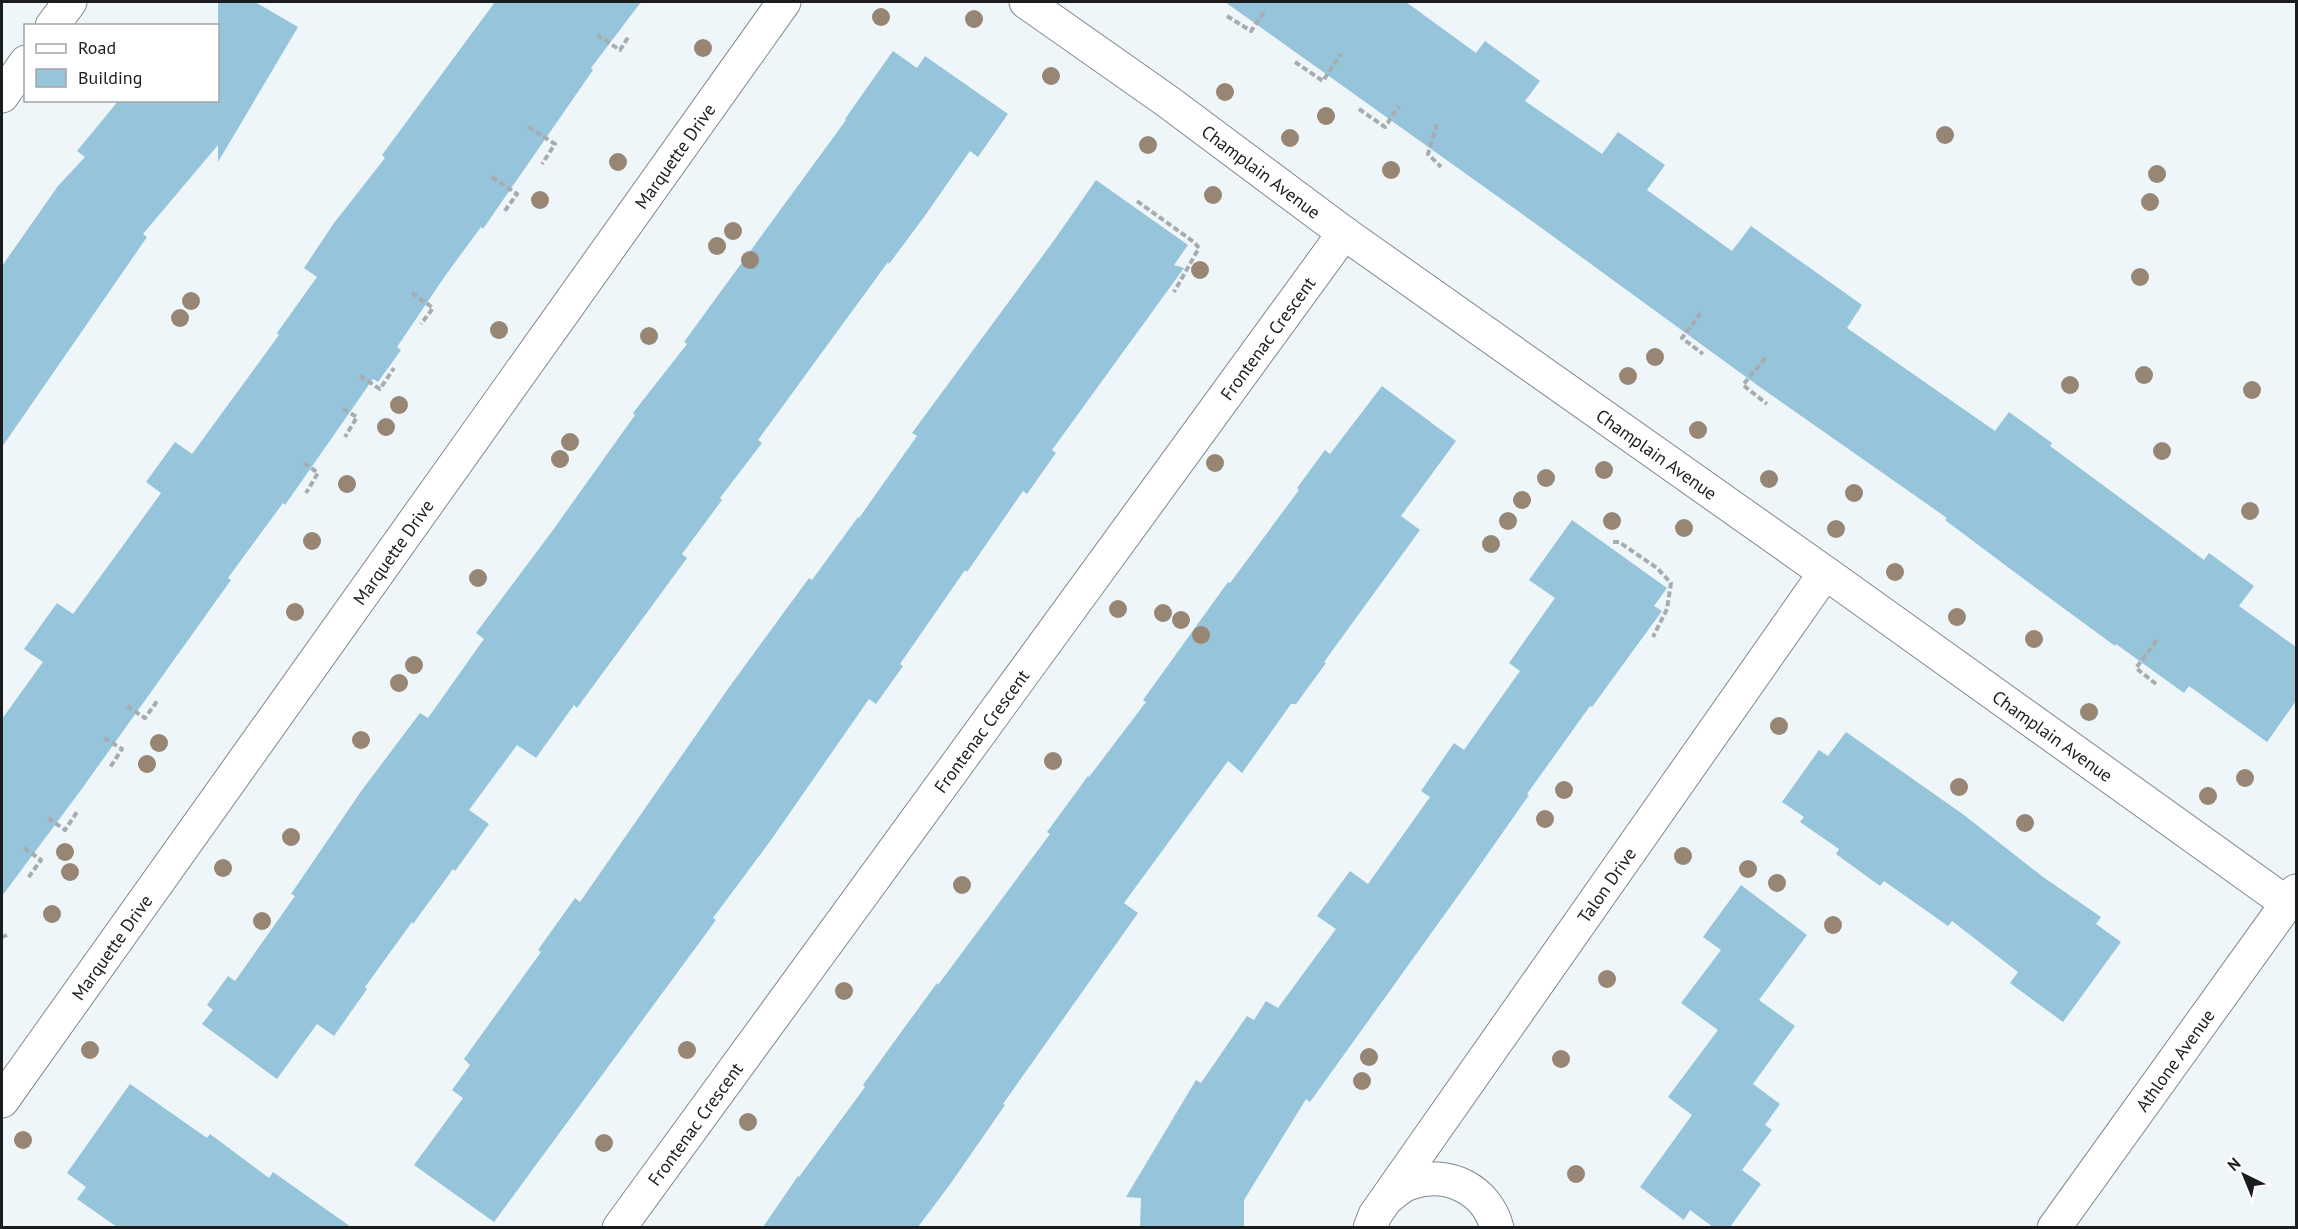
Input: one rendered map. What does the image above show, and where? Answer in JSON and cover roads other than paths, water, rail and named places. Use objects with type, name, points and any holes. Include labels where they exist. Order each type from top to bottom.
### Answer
[{"type":"street","points":[[54,24],[70,2]]},
{"type":"street","name":"Marquette Drive","points":[[2,1101],[784,2]]},
{"type":"street","name":"Champlain Avenue","points":[[1026,2],[1167,101],[1344,233],[1825,573],[2292,897]]},
{"type":"street","points":[[2,96],[24,65]]},
{"type":"street","name":"Frontenac Crescent","points":[[619,1227],[1344,233]]},
{"type":"street","name":"Talon Drive","points":[[1370,1227],[1375,1215],[1825,573]]},
{"type":"street","name":"Athlone Avenue","points":[[2054,1227],[2292,897]]},
{"type":"street","name":"Talon Drive","points":[[1388,1197],[1408,1184],[1426,1179],[1449,1180],[1470,1189],[1481,1197],[1494,1216],[1497,1227]]}]
